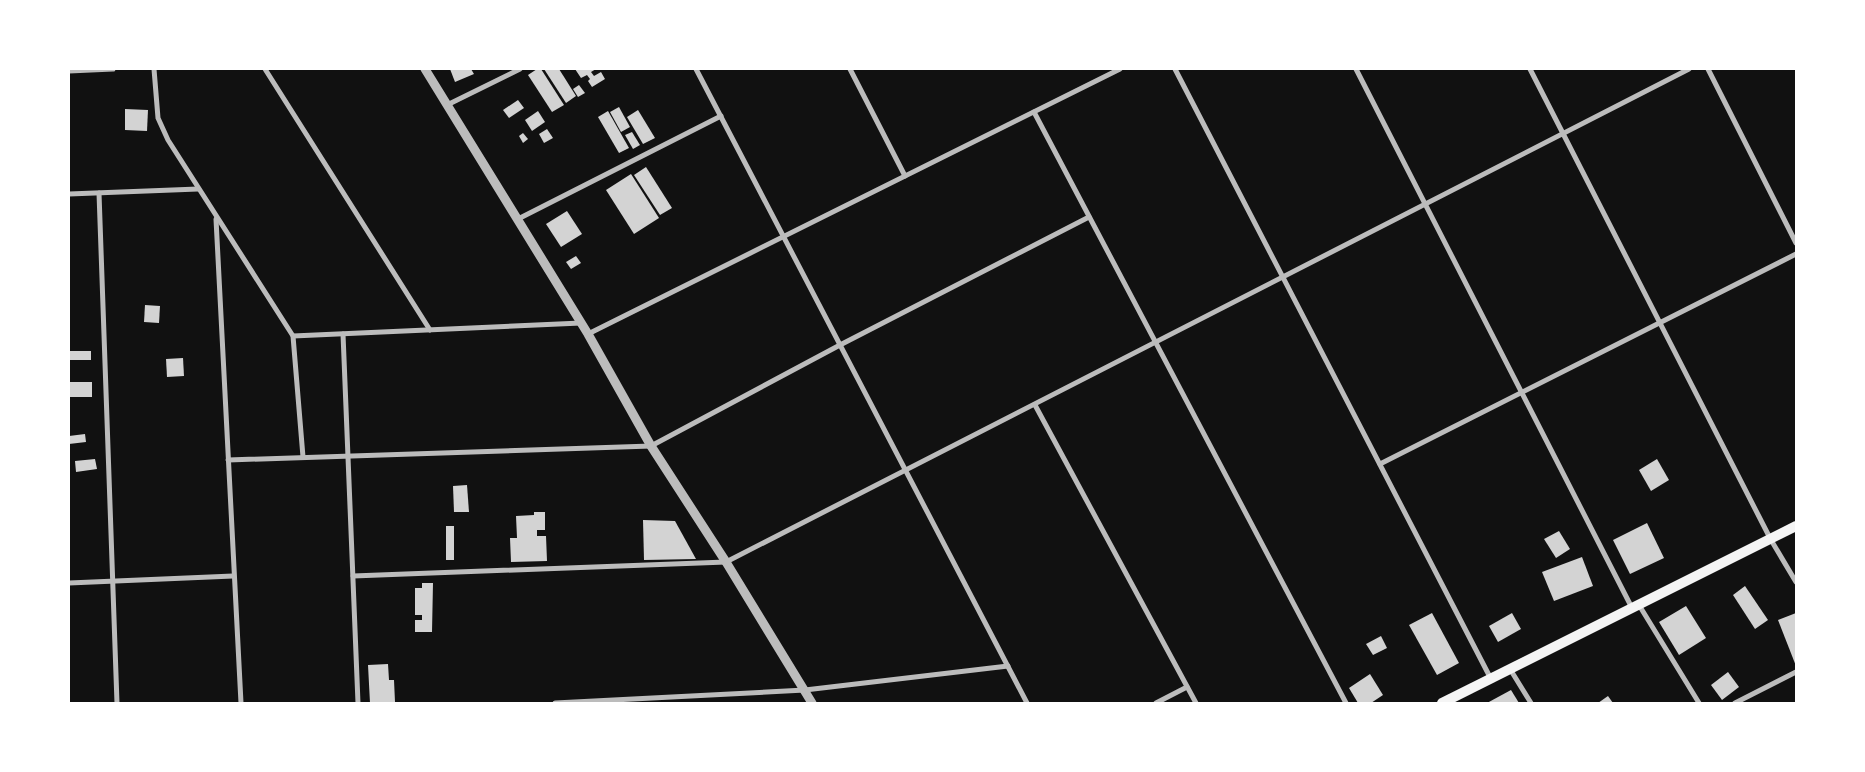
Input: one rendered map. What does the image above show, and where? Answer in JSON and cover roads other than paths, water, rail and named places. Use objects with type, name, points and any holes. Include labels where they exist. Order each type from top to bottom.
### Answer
[{"type":"main road","points":[[1442,703],[1796,526]]},
{"type":"street","points":[[69,71],[113,69]]},
{"type":"street","points":[[154,69],[158,118],[162,129],[216,218],[293,336],[303,458]]},
{"type":"street","points":[[265,69],[430,330]]},
{"type":"street","points":[[425,69],[588,334],[651,446],[726,562],[812,703]]},
{"type":"street","points":[[448,105],[520,69]]},
{"type":"street","points":[[696,69],[1027,703]]},
{"type":"street","points":[[850,69],[906,176]]},
{"type":"street","points":[[588,334],[1120,69]]},
{"type":"street","points":[[1175,69],[1491,679]]},
{"type":"street","points":[[1356,69],[1522,393],[1636,606],[1699,703]]},
{"type":"street","points":[[1530,69],[1771,540],[1796,582]]},
{"type":"street","points":[[353,576],[726,562],[1036,405],[1689,69]]},
{"type":"street","points":[[1708,69],[1796,243]]},
{"type":"street","points":[[1034,112],[1346,703]]},
{"type":"street","points":[[518,219],[721,116]]},
{"type":"street","points":[[69,194],[198,189]]},
{"type":"street","points":[[99,193],[117,703]]},
{"type":"street","points":[[228,460],[651,446],[840,345],[1089,217]]},
{"type":"street","points":[[216,218],[241,703]]},
{"type":"street","points":[[1380,464],[1796,254]]},
{"type":"street","points":[[293,336],[581,323]]},
{"type":"street","points":[[343,334],[358,703]]},
{"type":"street","points":[[1036,405],[1196,703]]},
{"type":"street","points":[[69,583],[233,576]]},
{"type":"street","points":[[555,703],[805,690],[1008,666]]},
{"type":"street","points":[[1510,669],[1531,703]]},
{"type":"street","points":[[1735,703],[1796,672]]},
{"type":"street","points":[[1156,703],[1187,687]]}]
